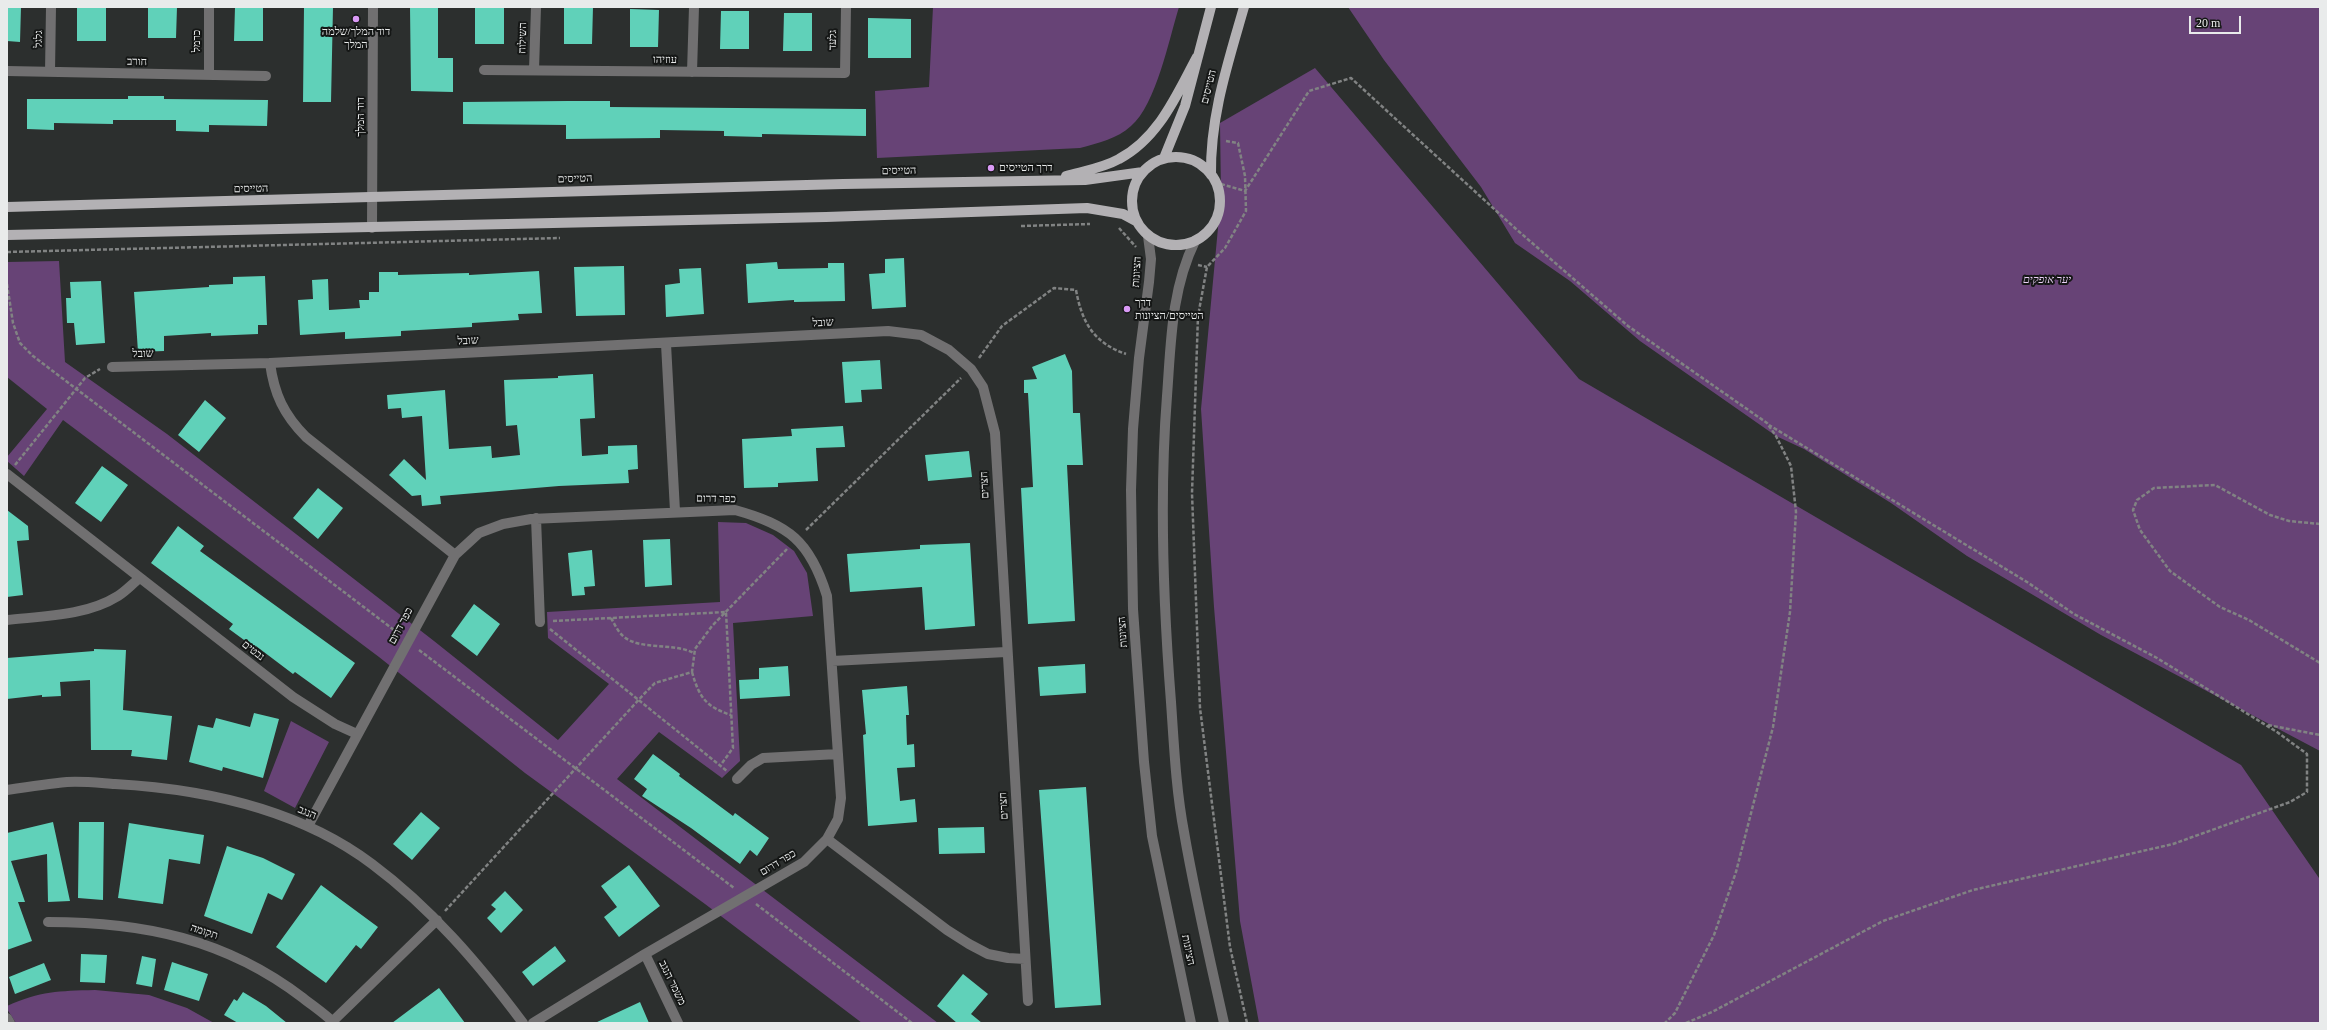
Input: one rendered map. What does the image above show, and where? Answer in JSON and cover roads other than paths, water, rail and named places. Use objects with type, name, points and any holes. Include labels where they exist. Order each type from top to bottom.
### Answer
[{"type":"main road","name":"הטייסים","points":[[1164,158],[1183,112],[1211,7]]},
{"type":"main road","name":"הטייסים","points":[[1213,178],[1212,138],[1219,92],[1244,7]]},
{"type":"main road","points":[[1049,180],[1089,170],[1119,160],[1142,143],[1166,115],[1197,57]]},
{"type":"main road","points":[[1173,157],[1191,159],[1205,168],[1213,178],[1220,199],[1217,217],[1209,231],[1195,241],[1184,245],[1169,245],[1148,236],[1136,221],[1132,208],[1132,195],[1136,182],[1143,172],[1156,161],[1164,158],[1173,157]]},
{"type":"main road","name":"הטייסים","points":[[7,207],[372,198],[820,184],[1049,180],[1106,178],[1143,172]]},
{"type":"main road","points":[[7,235],[372,228],[1088,208],[1123,214],[1136,221]]},
{"type":"street","name":"גלגל","points":[[50,72],[51,7]]},
{"type":"street","name":"כרמל","points":[[209,7],[209,75]]},
{"type":"street","name":"דוד המלך","points":[[372,228],[373,7]]},
{"type":"street","name":"השילוח","points":[[534,70],[536,7]]},
{"type":"street","points":[[692,72],[694,7]]},
{"type":"street","name":"גלעד","points":[[845,73],[846,7]]},
{"type":"street","name":"עוזיהו","points":[[484,70],[845,73]]},
{"type":"street","name":"חורב","points":[[7,71],[266,76]]},
{"type":"street","name":"הציונות","points":[[1148,236],[1151,259],[1139,358],[1131,490],[1133,608],[1144,762],[1152,836],[1191,1023]]},
{"type":"street","name":"הציונות","points":[[1195,241],[1185,263],[1174,311],[1162,491],[1165,615],[1174,751],[1183,831],[1224,1023]]},
{"type":"street","name":"שובל","points":[[112,367],[270,363],[888,332],[921,335],[949,350],[970,370]]},
{"type":"street","points":[[666,344],[675,511]]},
{"type":"street","points":[[270,363],[272,383],[290,422],[306,437],[455,555]]},
{"type":"street","name":"חצרים","points":[[970,370],[983,387],[995,433],[1006,652],[1028,1001]]},
{"type":"street","name":"נבטים","points":[[7,475],[314,712],[357,734]]},
{"type":"street","name":"כפר דרום","points":[[308,826],[455,555],[480,533],[503,524],[536,518],[675,511],[735,510],[761,517],[786,531],[807,548],[820,571],[827,596],[832,661],[840,805],[838,819],[827,839],[804,862],[644,954],[533,1023]]},
{"type":"street","points":[[536,518],[540,622]]},
{"type":"street","points":[[7,620],[76,612],[97,606],[118,596],[140,578]]},
{"type":"street","points":[[832,661],[1006,652]]},
{"type":"street","points":[[737,779],[751,765],[763,758],[838,754]]},
{"type":"street","name":"הנגב","points":[[7,790],[68,782],[129,785],[191,791],[272,812],[308,826],[370,863],[437,920],[486,974],[523,1023]]},
{"type":"street","points":[[827,839],[947,930],[969,944],[988,954],[1008,958],[1025,959]]},
{"type":"street","name":"תקומה","points":[[48,922],[120,925],[164,932],[212,946],[255,966],[293,991],[334,1022],[437,920]]},
{"type":"street","name":"משמר הנגב","points":[[644,954],[678,1023]]},
{"type":"street","points":[[7,1018],[10,1023]]},
{"type":"place","name":"דוד המלך/שלמה המלך","points":[[356,19]]},
{"type":"place","name":"דרך הטייסים","points":[[991,168]]},
{"type":"place","name":"דרך הטייסים/הציונות","points":[[1127,309]]},
{"type":"park label","name":"יער אופקים","points":[[2047,280]]}]
